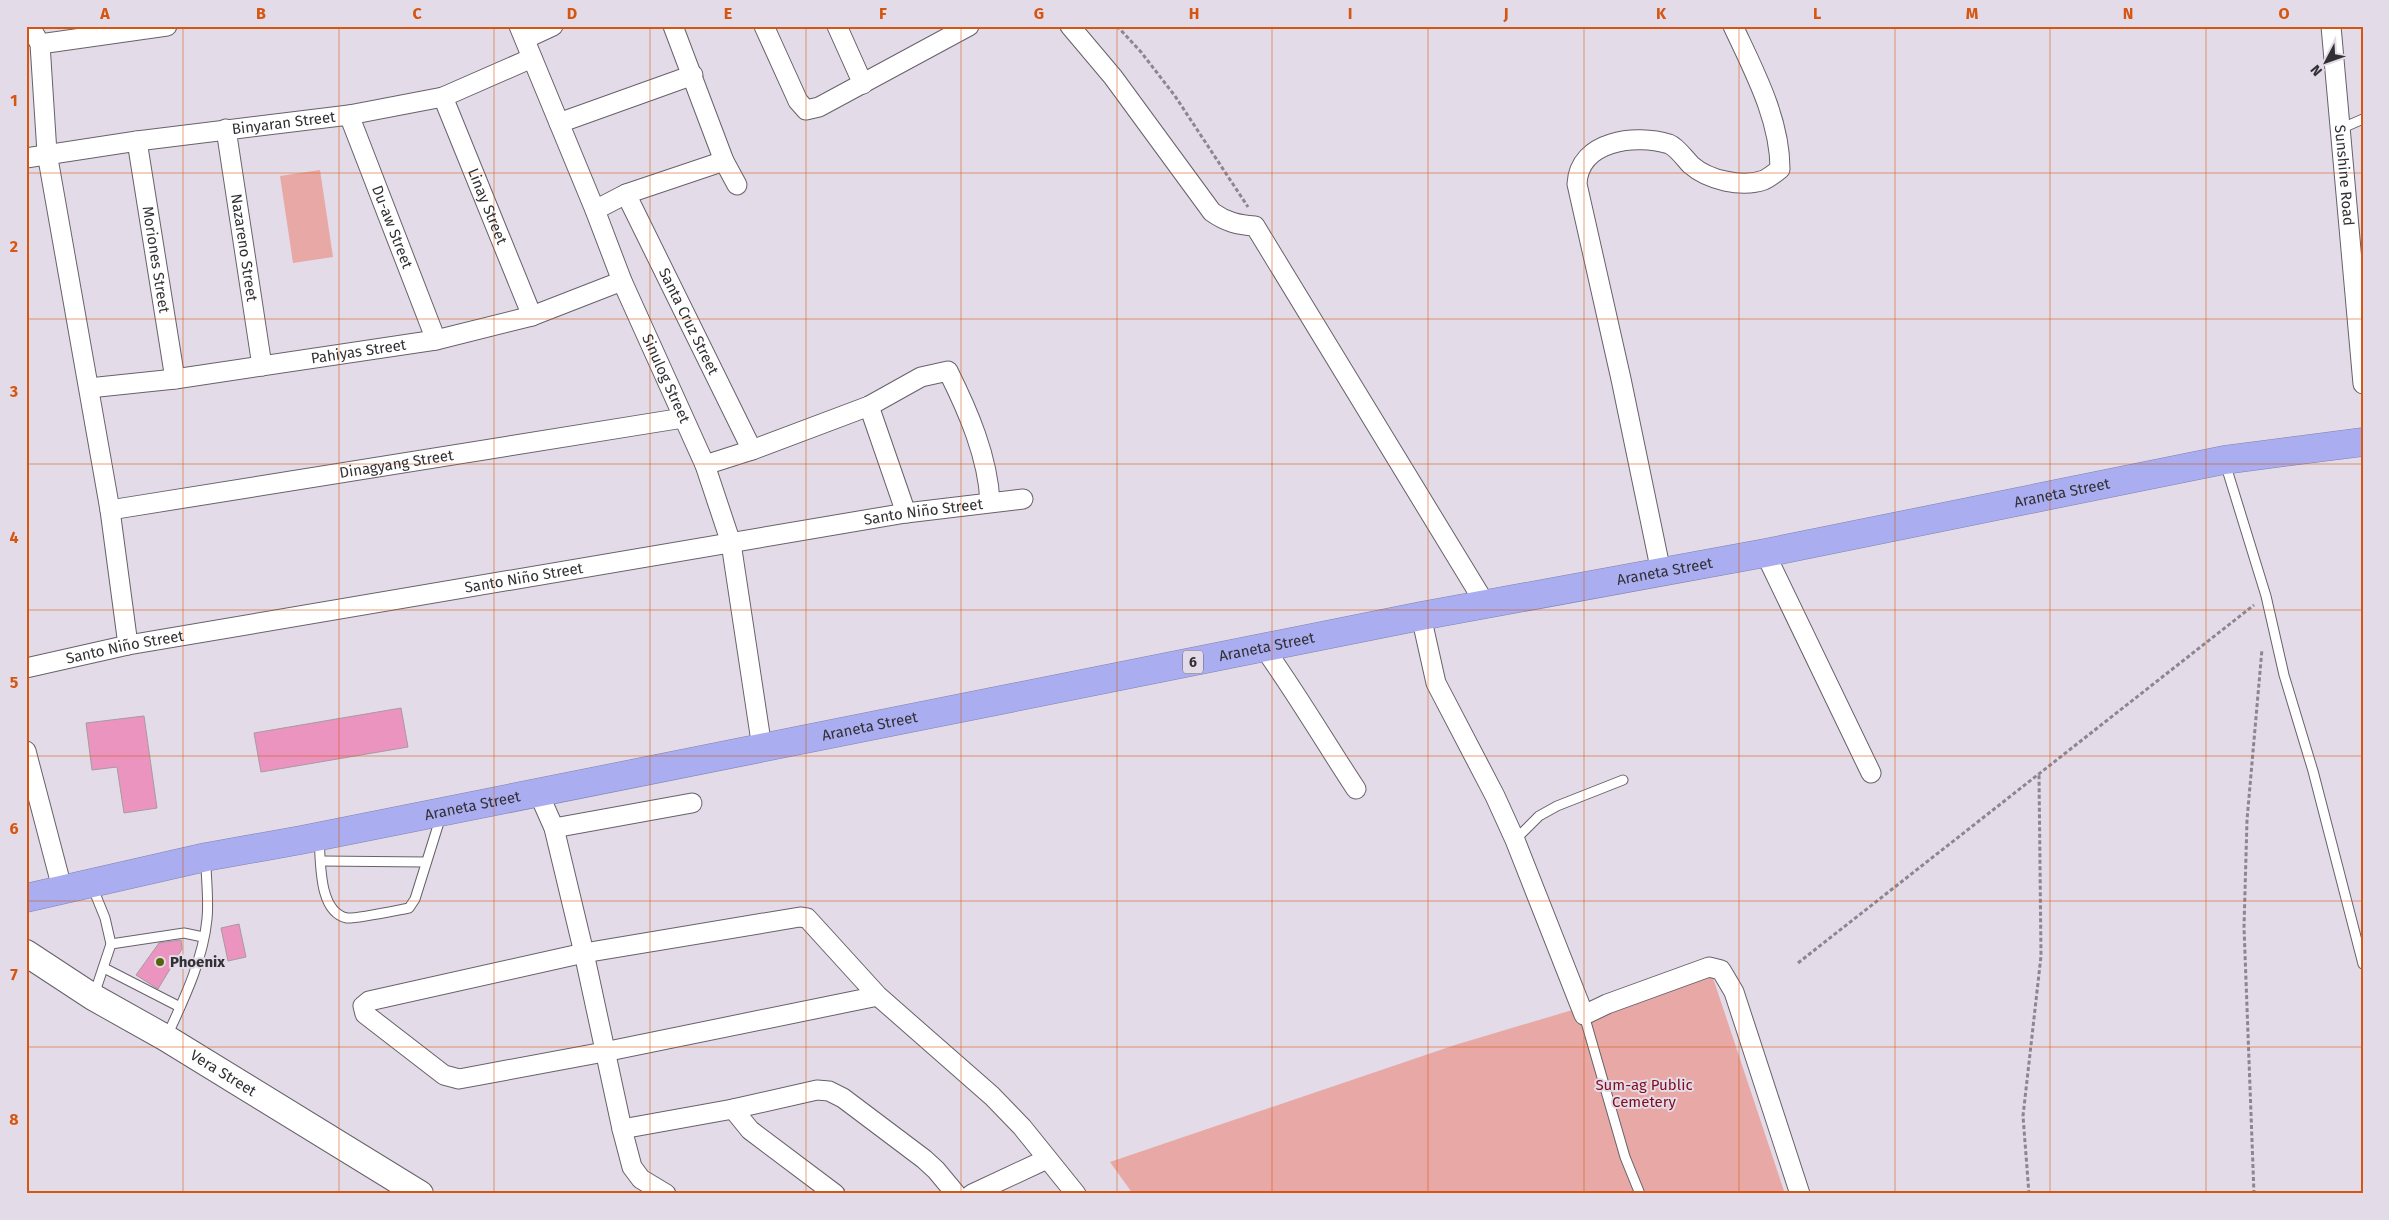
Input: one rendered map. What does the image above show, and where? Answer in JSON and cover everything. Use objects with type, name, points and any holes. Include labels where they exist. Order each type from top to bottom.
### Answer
[{"type":"highway","name":"Araneta Street","points":[[26,898],[62,888],[206,857],[320,849],[442,811],[1421,616],[1765,552],[2224,460],[2363,442]]},
{"type":"street","points":[[30,26],[40,44],[47,153],[90,388],[110,510],[128,645]]},
{"type":"street","points":[[40,44],[167,26]]},
{"type":"street","points":[[522,32],[553,26]]},
{"type":"street","points":[[673,26],[724,161],[737,186]]},
{"type":"street","points":[[764,26],[798,101],[806,110],[819,108],[969,26]]},
{"type":"street","points":[[837,26],[863,84]]},
{"type":"street","points":[[1070,26],[1113,77],[1212,212],[1224,220],[1236,224],[1255,226],[1486,605]]},
{"type":"street","points":[[1661,572],[1621,380],[1577,184],[1577,175],[1590,155],[1607,144],[1627,140],[1671,145],[1693,166],[1711,177],[1729,181],[1765,180],[1780,169],[1780,148],[1766,100],[1734,26]]},
{"type":"street","name":"Sunshine Road","points":[[2331,26],[2363,384]]},
{"type":"street","name":"Sinulog Street","points":[[522,32],[622,281],[704,465],[731,544],[762,748]]},
{"type":"street","name":"Binyaran Street","points":[[26,158],[47,153],[137,141],[350,115],[443,97],[532,58]]},
{"type":"street","points":[[559,123],[693,75]]},
{"type":"street","name":"Linay Street","points":[[443,97],[532,316]]},
{"type":"street","name":"Du-aw Street","points":[[350,115],[436,340]]},
{"type":"street","name":"Nazareno Street","points":[[226,130],[262,366]]},
{"type":"street","name":"Moriones Street","points":[[137,141],[175,379]]},
{"type":"street","points":[[595,210],[626,194],[724,161]]},
{"type":"street","name":"Santa Cruz Street","points":[[626,194],[752,450]]},
{"type":"street","name":"Pahiyas Street","points":[[90,388],[175,379],[436,340],[532,316],[622,281]]},
{"type":"street","points":[[704,465],[752,450],[868,406],[921,377],[948,371],[962,399],[989,477],[990,502]]},
{"type":"street","points":[[868,406],[906,513]]},
{"type":"street","name":"Dinagyang Street","points":[[110,510],[683,418]]},
{"type":"street","name":"Santo Niño Street","points":[[26,668],[128,645],[906,513],[1023,499]]},
{"type":"street","points":[[1765,552],[1871,773]]},
{"type":"street","points":[[1421,616],[1436,683],[1495,796],[1515,840],[1584,1015],[1607,1004],[1709,967],[1720,970],[1734,992],[1800,1194]]},
{"type":"street","points":[[1264,648],[1299,698],[1314,725],[1356,789]]},
{"type":"street","points":[[26,751],[62,888]]},
{"type":"street","points":[[538,792],[554,828],[584,953],[622,1129],[636,1174],[666,1194]]},
{"type":"street","points":[[554,828],[692,803]]},
{"type":"street","points":[[878,996],[604,1052],[459,1079],[450,1078],[365,1014],[363,1006],[369,1001],[584,953],[800,917],[813,922],[878,996],[992,1096],[1022,1127],[1076,1194]]},
{"type":"street","name":"Vera Street","points":[[26,953],[94,997],[166,1038],[420,1194]]},
{"type":"street","points":[[622,1129],[734,1109],[817,1090],[829,1091],[843,1098],[924,1159],[956,1194]]},
{"type":"street","points":[[734,1109],[750,1130],[835,1194]]},
{"type":"street","points":[[972,1194],[1047,1159]]},
{"type":"lane","points":[[2340,129],[2363,119]]},
{"type":"lane","points":[[2224,460],[2266,596],[2284,675],[2313,771],[2363,964]]},
{"type":"lane","points":[[1515,840],[1539,816],[1557,806],[1622,780]]},
{"type":"lane","points":[[426,862],[320,849],[324,895],[332,908],[347,918],[408,908],[415,900],[442,811]]},
{"type":"lane","points":[[166,1038],[200,955],[207,919],[206,857]]},
{"type":"lane","points":[[90,883],[105,918],[111,944],[94,997]]},
{"type":"lane","points":[[111,944],[184,933],[203,937]]},
{"type":"lane","points":[[104,968],[180,1007]]},
{"type":"lane","points":[[1584,1015],[1625,1157],[1640,1194]]},
{"type":"path","points":[[1117,26],[1141,52],[1175,96],[1242,195],[1255,226]]},
{"type":"path","points":[[1798,963],[2266,596]]},
{"type":"path","points":[[2254,1194],[2244,927],[2247,820],[2262,644]]},
{"type":"path","points":[[2029,1194],[2023,1116],[2041,956],[2039,774]]},
{"type":"green space","points":[[320,170],[333,257],[293,263],[280,176]]},
{"type":"green space","name":"Sum-ag Public Cemetery","points":[[1710,969],[1785,1194],[1133,1194],[1110,1162],[1455,1045]]},
{"type":"building","points":[[401,708],[408,747],[261,772],[254,733]]},
{"type":"building","points":[[144,716],[157,808],[124,813],[117,767],[92,770],[86,723]]},
{"type":"building","points":[[239,924],[246,957],[228,961],[221,928]]},
{"type":"building","name":"Phoenix","points":[[181,940],[182,949],[158,989],[136,975],[159,943]]},
{"type":"place","name":"Phoenix","points":[[160,962]]}]
